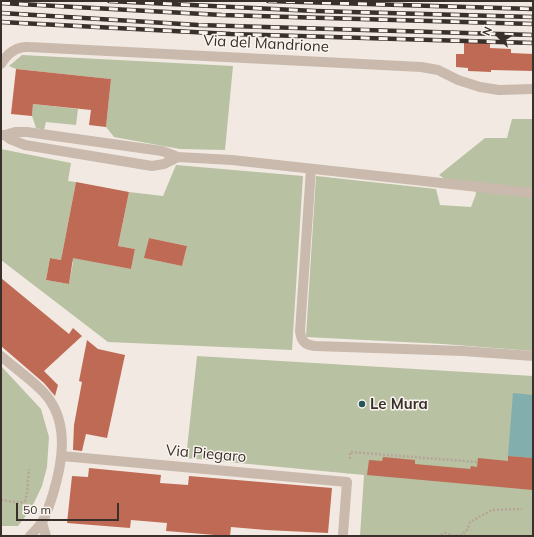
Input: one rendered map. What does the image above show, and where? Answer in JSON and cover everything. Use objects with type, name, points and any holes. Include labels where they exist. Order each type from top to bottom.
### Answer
[{"type":"street","name":"Via del Mandrione","points":[[1,64],[7,56],[18,48],[29,47],[421,67],[438,70],[458,80],[480,87],[500,90],[533,89]]},
{"type":"street","points":[[3,135],[15,132],[27,132],[162,151],[178,157],[221,159],[533,193]]},
{"type":"street","points":[[3,135],[25,145],[152,166],[164,164],[178,157]]},
{"type":"street","points":[[311,169],[300,331],[304,342],[308,345],[315,346],[463,351],[533,356]]},
{"type":"street","points":[[1,356],[46,394],[57,413],[60,426],[62,456],[52,499],[42,523],[30,536]]},
{"type":"street","name":"Via Piegaro","points":[[62,456],[347,482],[343,534]]},
{"type":"street","points":[[42,523],[46,536]]},
{"type":"path","points":[[350,459],[350,452],[478,462]]},
{"type":"path","points":[[1,500],[20,503],[25,501],[27,493],[28,469]]},
{"type":"path","points":[[437,536],[446,532],[454,536],[462,535],[468,529],[470,522],[492,510],[522,509]]},
{"type":"green space","points":[[22,55],[233,66],[225,150],[180,149],[114,137],[106,127],[111,79],[16,69],[9,66]]},
{"type":"green space","points":[[33,104],[78,109],[76,125],[46,122],[44,130],[36,128],[32,116]]},
{"type":"green space","points":[[512,119],[533,119],[533,351],[443,344],[306,337],[316,176],[436,189],[440,205],[471,207],[476,194],[474,183],[445,179],[439,175],[485,138],[507,138]]},
{"type":"green space","points":[[1,149],[71,163],[68,181],[76,182],[62,255],[131,269],[135,249],[118,246],[129,192],[163,196],[176,165],[303,176],[292,350],[108,342],[1,260]],"holes":[[[149,238],[187,246],[182,266],[145,258]],[[50,258],[73,262],[69,284],[46,280]]]},
{"type":"green space","name":"Le Mura","points":[[197,356],[533,376],[533,536],[360,536],[364,475],[186,458]]},
{"type":"green space","points":[[1,366],[41,409],[49,437],[47,467],[42,486],[31,509],[18,526],[1,526]]},
{"type":"water","points":[[513,393],[533,395],[533,458],[508,456]]},
{"type":"building","points":[[464,42],[490,43],[490,48],[511,49],[511,53],[533,54],[533,71],[468,71],[468,68],[456,67],[456,54],[464,54]]},
{"type":"building","points":[[16,69],[111,79],[106,127],[89,125],[91,110],[33,104],[32,116],[11,114]]},
{"type":"building","points":[[76,182],[129,192],[118,246],[135,249],[131,269],[73,258],[69,284],[46,280],[50,258],[61,260]]},
{"type":"building","points":[[149,238],[187,246],[182,266],[144,258]]},
{"type":"building","points":[[1,278],[69,334],[73,328],[82,336],[44,371],[58,385],[55,396],[44,383],[1,346]]},
{"type":"building","points":[[87,340],[98,349],[125,355],[107,438],[86,434],[82,451],[73,450],[74,425],[82,382],[79,381]]},
{"type":"building","points":[[508,456],[533,458],[533,490],[367,475],[369,460],[382,461],[383,457],[415,460],[415,464],[470,469],[471,466],[477,467],[478,458],[508,461]]},
{"type":"building","points":[[89,468],[161,475],[160,483],[188,485],[189,476],[332,488],[328,533],[231,527],[230,536],[227,536],[166,531],[167,523],[131,520],[130,528],[67,523],[72,476],[88,477]]},
{"type":"railway","points":[[109,1],[315,11],[533,17]]},
{"type":"railway","points":[[268,1],[533,9]]},
{"type":"railway","points":[[1,3],[222,15],[533,24]]},
{"type":"railway","points":[[1,13],[198,25],[533,35]]},
{"type":"railway","points":[[1,22],[231,34],[533,43]]},
{"type":"place","name":"Le Mura","points":[[362,404]]}]
